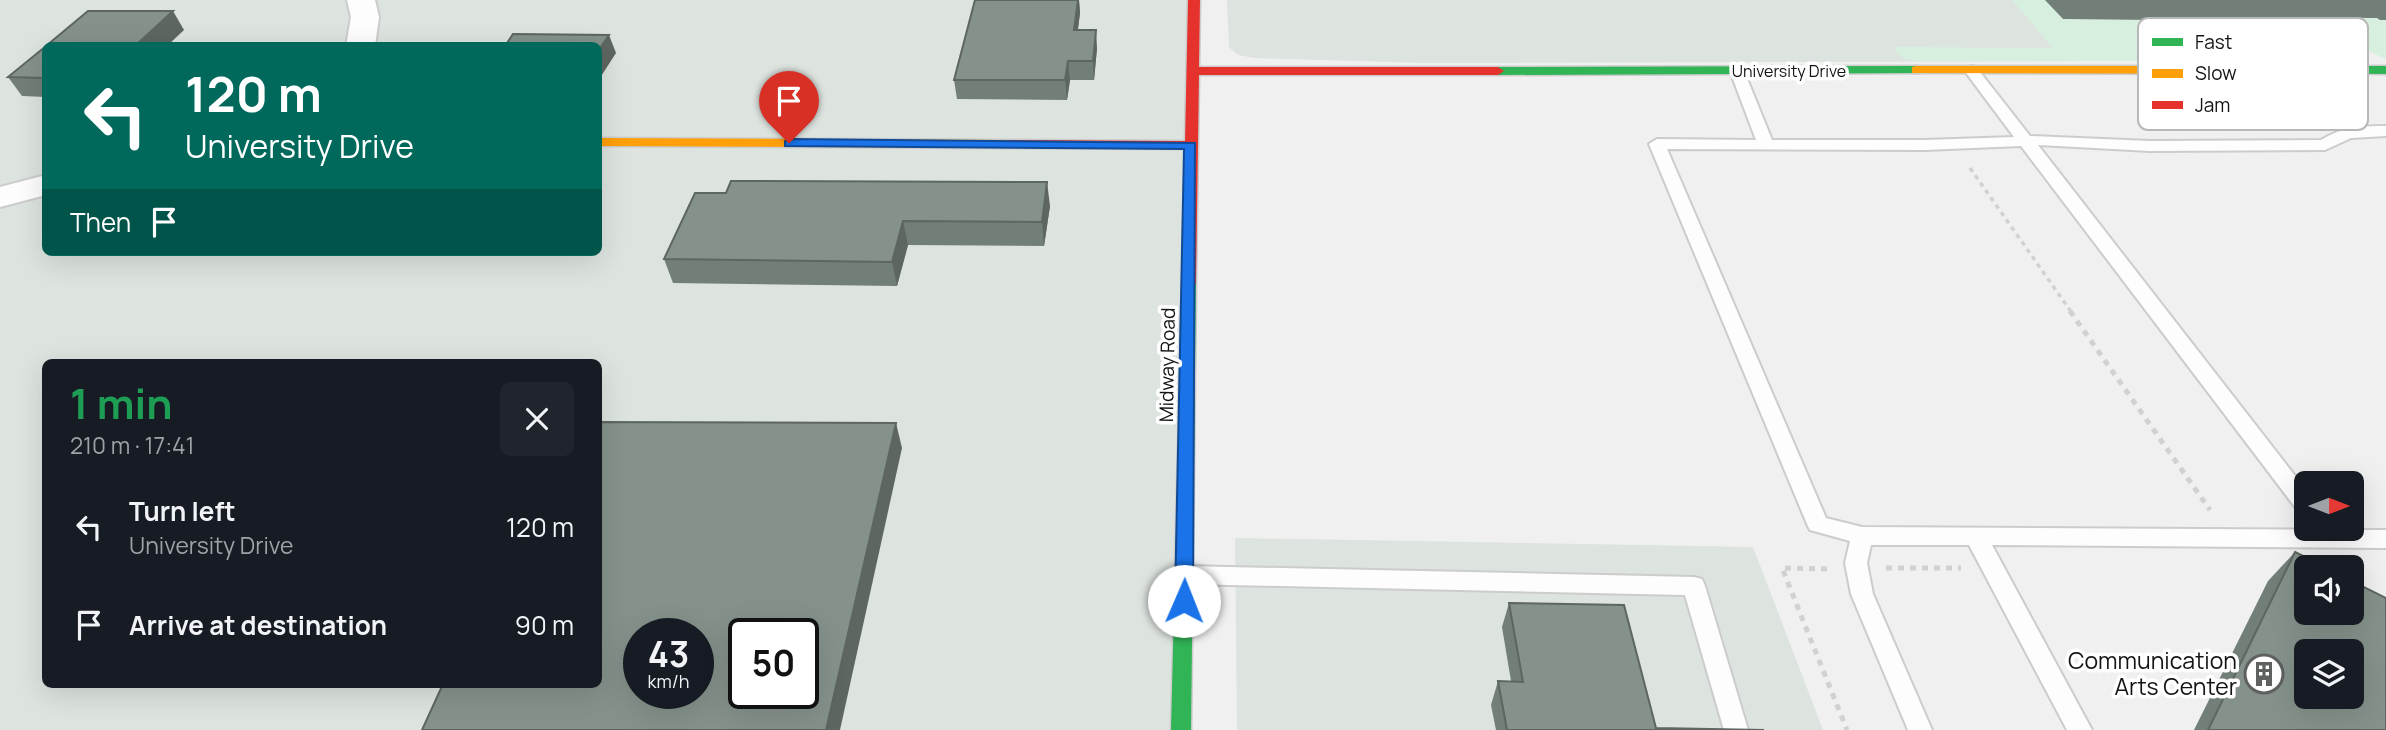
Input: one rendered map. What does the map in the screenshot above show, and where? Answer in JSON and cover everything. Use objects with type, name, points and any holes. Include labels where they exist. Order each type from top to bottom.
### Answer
[{"type":"street","points":[[361,0],[365,17],[361,42]]},
{"type":"street","name":"Midway Road","points":[[1181,730],[1194,0]]},
{"type":"street","name":"University Drive","points":[[2368,70],[2386,70]]},
{"type":"street","name":"University Drive","points":[[1192,71],[2138,71]]},
{"type":"street","points":[[602,142],[1191,145]]},
{"type":"street","points":[[0,197],[42,186]]},
{"type":"lane","points":[[1737,71],[1766,145]]},
{"type":"lane","points":[[1971,71],[2294,489]]},
{"type":"lane","points":[[2294,533],[1862,536],[1818,524],[1657,144],[1925,145],[2026,141],[2150,146],[2325,145],[2338,135],[2358,131],[2386,131]]},
{"type":"lane","points":[[1862,536],[1856,563],[1862,594],[1920,730]]},
{"type":"lane","points":[[2364,536],[2386,538]]},
{"type":"lane","points":[[1976,537],[2080,730]]},
{"type":"lane","points":[[1185,575],[1694,586],[1736,730]]},
{"type":"path","points":[[1965,161],[2214,515]]},
{"type":"path","points":[[1832,569],[1782,568],[1847,730]]},
{"type":"path","points":[[1880,568],[1965,568]]},
{"type":"shaded area","points":[[0,0],[1194,0],[1181,730],[0,730]]},
{"type":"shaded area","points":[[1227,0],[2027,0],[2082,61],[1426,63],[1255,58],[1238,55],[1229,47]]},
{"type":"shaded area","points":[[1235,538],[1753,547],[1823,730],[1237,730]]},
{"type":"green space","points":[[2012,0],[2045,0],[2063,19],[2138,20],[2138,61],[1917,61],[1903,58],[1894,50],[1898,47],[2053,48]]},
{"type":"green space","points":[[2246,0],[2271,0],[2290,18],[2266,18]]},
{"type":"green space","points":[[2305,0],[2386,20],[2386,59],[2368,51],[2368,18],[2326,18]]},
{"type":"building","points":[[975,0],[1078,0],[1074,30],[1096,30],[1093,61],[1068,61],[1065,80],[954,80]]},
{"type":"building","points":[[88,11],[173,11],[139,42],[51,42]]},
{"type":"building","points":[[513,34],[609,35],[602,45],[602,42],[508,42]]},
{"type":"building","points":[[42,49],[42,78],[8,77]]},
{"type":"building","points":[[731,181],[1047,182],[1042,222],[903,221],[892,262],[664,259],[695,193],[726,193]]},
{"type":"building","points":[[602,422],[896,423],[826,730],[422,730],[441,688],[602,688]]},
{"type":"building","name":"Communication Arts Center","points":[[2295,552],[2301,555],[2294,555],[2294,625],[2364,625],[2364,587],[2386,598],[2386,730],[2208,730]]},
{"type":"building","points":[[1509,603],[1624,605],[1656,728],[1764,730],[1507,730],[1498,681],[1523,682]]},
{"type":"traffic: fast","points":[[1498,71],[1916,70]]},
{"type":"traffic: fast","points":[[2368,70],[2386,70]]},
{"type":"traffic: fast","points":[[1181,730],[1189,284]]},
{"type":"traffic: slow","points":[[1916,70],[2138,70]]},
{"type":"traffic: slow","points":[[602,142],[1009,144]]},
{"type":"traffic: jam","points":[[1189,284],[1194,0]]},
{"type":"traffic: jam","points":[[1192,71],[1498,71]]},
{"type":"traffic: jam","points":[[1009,144],[1191,145]]},
{"type":"place","name":"Communication Arts Center","points":[[2264,674]]},
{"type":"route","points":[[789,143],[1191,145],[1184,601]]}]
